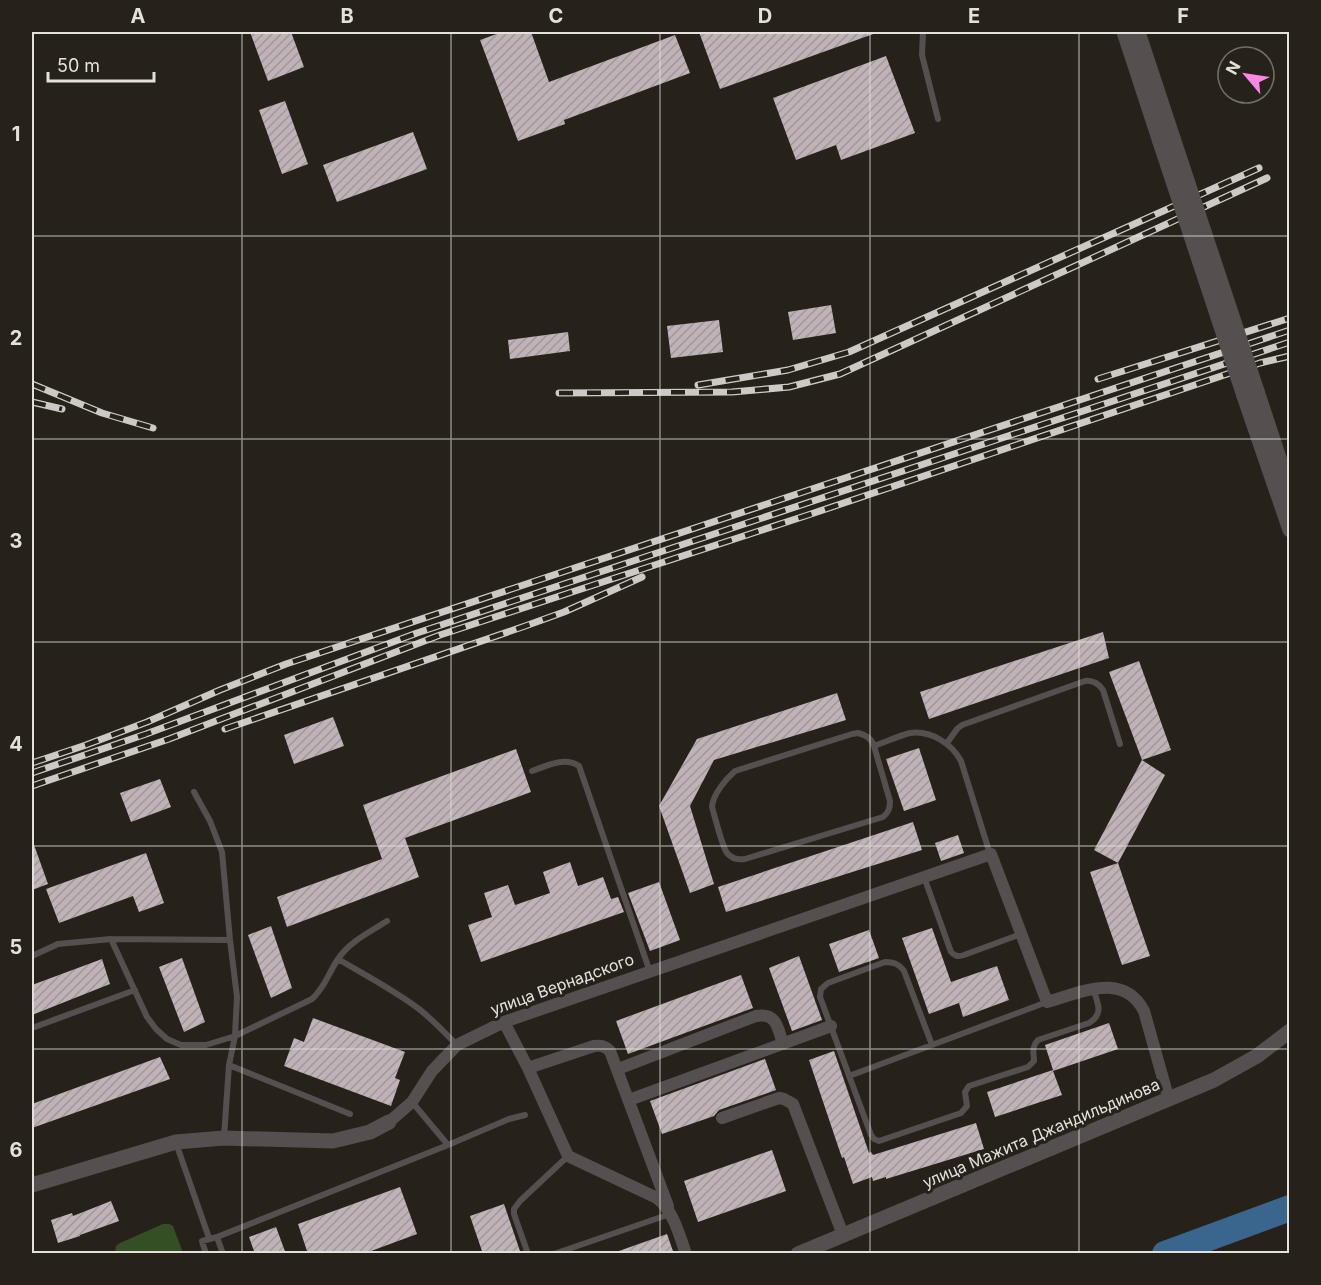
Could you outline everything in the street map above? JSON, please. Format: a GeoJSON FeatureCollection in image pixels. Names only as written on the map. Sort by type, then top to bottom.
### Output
{"type":"FeatureCollection","features":[{"type":"Feature","properties":{"kind":"street"},"geometry":{"type":"LineString","coordinates":[[1124,32],[1167,140]]}},
{"type":"Feature","properties":{"kind":"street"},"geometry":{"type":"LineString","coordinates":[[1138,32],[1167,140],[1251,394],[1290,530]]}},
{"type":"Feature","properties":{"kind":"street"},"geometry":{"type":"LineString","coordinates":[[1251,394],[1290,491]]}},
{"type":"Feature","properties":{"kind":"street"},"geometry":{"type":"LineString","coordinates":[[991,854],[1047,1002],[1093,989],[1110,987],[1128,993],[1144,1011],[1169,1100]]}},
{"type":"Feature","properties":{"kind":"street","name":"улица Вернадского"},"geometry":{"type":"LineString","coordinates":[[32,1185],[176,1142],[224,1138],[333,1141],[370,1132],[389,1122],[412,1102],[432,1071],[457,1045],[504,1022],[991,854]]}},
{"type":"Feature","properties":{"kind":"street"},"geometry":{"type":"LineString","coordinates":[[618,1069],[762,1015],[772,1018],[783,1044]]}},
{"type":"Feature","properties":{"kind":"street"},"geometry":{"type":"LineString","coordinates":[[504,1022],[528,1068],[568,1156],[652,1194],[662,1202],[670,1214]]}},
{"type":"Feature","properties":{"kind":"street"},"geometry":{"type":"LineString","coordinates":[[629,1100],[831,1026]]}},
{"type":"Feature","properties":{"kind":"street","name":"улица Мажита Джандильдинова"},"geometry":{"type":"LineString","coordinates":[[798,1254],[1214,1080],[1257,1056],[1290,1031]]}},
{"type":"Feature","properties":{"kind":"street"},"geometry":{"type":"LineString","coordinates":[[528,1068],[594,1046],[601,1045],[610,1051],[686,1254]]}},
{"type":"Feature","properties":{"kind":"street"},"geometry":{"type":"LineString","coordinates":[[722,1118],[779,1098],[793,1104],[843,1235]]}},
{"type":"Feature","properties":{"kind":"lane"},"geometry":{"type":"LineString","coordinates":[[923,32],[922,55],[938,119]]}},
{"type":"Feature","properties":{"kind":"lane"},"geometry":{"type":"LineString","coordinates":[[946,743],[962,725],[1084,681],[1090,681],[1101,686],[1103,690],[1120,744]]}},
{"type":"Feature","properties":{"kind":"lane"},"geometry":{"type":"LineString","coordinates":[[874,746],[919,733],[946,743],[952,748],[961,761],[991,854]]}},
{"type":"Feature","properties":{"kind":"lane"},"geometry":{"type":"LineString","coordinates":[[852,734],[868,736],[874,746],[890,801],[889,812],[883,817],[745,859],[740,860],[726,852],[712,807],[713,801],[728,777],[735,771],[852,734]]}},
{"type":"Feature","properties":{"kind":"lane"},"geometry":{"type":"LineString","coordinates":[[532,771],[566,760],[579,766],[650,972]]}},
{"type":"Feature","properties":{"kind":"lane"},"geometry":{"type":"LineString","coordinates":[[194,792],[210,821],[222,852],[237,997],[224,1138]]}},
{"type":"Feature","properties":{"kind":"lane"},"geometry":{"type":"LineString","coordinates":[[924,877],[951,952],[957,956],[1021,934]]}},
{"type":"Feature","properties":{"kind":"lane"},"geometry":{"type":"LineString","coordinates":[[111,939],[147,1017],[156,1029],[167,1039],[181,1045],[206,1045],[235,1036],[312,999],[323,987],[346,949],[387,921]]}},
{"type":"Feature","properties":{"kind":"lane"},"geometry":{"type":"LineString","coordinates":[[32,956],[58,944],[111,939],[230,940]]}},
{"type":"Feature","properties":{"kind":"lane"},"geometry":{"type":"LineString","coordinates":[[338,959],[382,984],[419,1009],[457,1045]]}},
{"type":"Feature","properties":{"kind":"lane"},"geometry":{"type":"LineString","coordinates":[[932,1045],[904,971],[893,962],[885,962],[824,985],[821,989],[820,997],[871,1136],[875,1140],[882,1141],[958,1114],[967,1106],[965,1092],[969,1086],[1023,1070],[1034,1058],[1034,1045],[1038,1040],[1094,1020],[1099,1010],[1093,989]]}},
{"type":"Feature","properties":{"kind":"lane"},"geometry":{"type":"LineString","coordinates":[[32,1028],[135,990]]}},
{"type":"Feature","properties":{"kind":"lane"},"geometry":{"type":"LineString","coordinates":[[849,1076],[1047,1002]]}},
{"type":"Feature","properties":{"kind":"lane"},"geometry":{"type":"LineString","coordinates":[[229,1065],[350,1114]]}},
{"type":"Feature","properties":{"kind":"lane"},"geometry":{"type":"LineString","coordinates":[[412,1102],[448,1145]]}},
{"type":"Feature","properties":{"kind":"lane"},"geometry":{"type":"LineString","coordinates":[[206,1254],[202,1241],[217,1237],[509,1119],[525,1115]]}},
{"type":"Feature","properties":{"kind":"lane"},"geometry":{"type":"LineString","coordinates":[[176,1142],[209,1238]]}},
{"type":"Feature","properties":{"kind":"lane"},"geometry":{"type":"LineString","coordinates":[[528,1254],[514,1209],[568,1156]]}},
{"type":"Feature","properties":{"kind":"lane"},"geometry":{"type":"LineString","coordinates":[[554,1254],[670,1214]]}},
{"type":"Feature","properties":{"kind":"lane"},"geometry":{"type":"LineString","coordinates":[[217,1237],[223,1254]]}},
{"type":"Feature","properties":{"kind":"green space"},"geometry":{"type":"Polygon","coordinates":[[[163,1224],[173,1226],[183,1253],[115,1253],[116,1246],[120,1243],[163,1224]]]}},
{"type":"Feature","properties":{"kind":"building"},"geometry":{"type":"Polygon","coordinates":[[[250,32],[291,32],[304,67],[268,81],[250,32]]]}},
{"type":"Feature","properties":{"kind":"building"},"geometry":{"type":"Polygon","coordinates":[[[502,32],[531,32],[549,82],[675,35],[690,73],[564,120],[565,124],[518,141],[480,40],[502,32]]]}},
{"type":"Feature","properties":{"kind":"building"},"geometry":{"type":"Polygon","coordinates":[[[699,32],[876,32],[876,33],[720,89],[699,32]]]}},
{"type":"Feature","properties":{"kind":"building"},"geometry":{"type":"Polygon","coordinates":[[[886,56],[915,133],[841,160],[836,145],[796,160],[773,98],[886,56]]]}},
{"type":"Feature","properties":{"kind":"building"},"geometry":{"type":"Polygon","coordinates":[[[285,101],[308,164],[282,174],[259,110],[285,101]]]}},
{"type":"Feature","properties":{"kind":"building"},"geometry":{"type":"Polygon","coordinates":[[[413,132],[427,169],[337,202],[323,165],[413,132]]]}},
{"type":"Feature","properties":{"kind":"building"},"geometry":{"type":"Polygon","coordinates":[[[831,305],[836,333],[793,340],[788,312],[831,305]]]}},
{"type":"Feature","properties":{"kind":"building"},"geometry":{"type":"Polygon","coordinates":[[[719,320],[723,352],[671,358],[667,326],[719,320]]]}},
{"type":"Feature","properties":{"kind":"building"},"geometry":{"type":"Polygon","coordinates":[[[568,332],[570,351],[510,359],[508,340],[568,332]]]}},
{"type":"Feature","properties":{"kind":"building"},"geometry":{"type":"Polygon","coordinates":[[[1103,632],[1109,658],[929,719],[920,692],[1103,632]]]}},
{"type":"Feature","properties":{"kind":"building"},"geometry":{"type":"Polygon","coordinates":[[[1139,661],[1171,750],[1142,760],[1109,672],[1139,661]]]}},
{"type":"Feature","properties":{"kind":"building"},"geometry":{"type":"Polygon","coordinates":[[[837,693],[846,720],[714,760],[690,806],[714,884],[690,893],[659,806],[697,739],[837,693]]]}},
{"type":"Feature","properties":{"kind":"building"},"geometry":{"type":"Polygon","coordinates":[[[333,717],[344,746],[294,764],[284,735],[333,717]]]}},
{"type":"Feature","properties":{"kind":"building"},"geometry":{"type":"Polygon","coordinates":[[[919,748],[936,800],[904,811],[886,759],[919,748]]]}},
{"type":"Feature","properties":{"kind":"building"},"geometry":{"type":"Polygon","coordinates":[[[516,749],[531,792],[405,838],[419,877],[287,927],[277,897],[382,859],[363,805],[516,749]]]}},
{"type":"Feature","properties":{"kind":"building"},"geometry":{"type":"Polygon","coordinates":[[[1142,760],[1165,775],[1118,863],[1094,850],[1142,760]]]}},
{"type":"Feature","properties":{"kind":"building"},"geometry":{"type":"Polygon","coordinates":[[[160,779],[171,807],[131,822],[120,793],[160,779]]]}},
{"type":"Feature","properties":{"kind":"building"},"geometry":{"type":"Polygon","coordinates":[[[913,822],[922,850],[726,912],[718,887],[913,822]]]}},
{"type":"Feature","properties":{"kind":"building"},"geometry":{"type":"Polygon","coordinates":[[[958,835],[964,853],[941,861],[935,843],[958,835]]]}},
{"type":"Feature","properties":{"kind":"building"},"geometry":{"type":"Polygon","coordinates":[[[32,843],[48,884],[32,890],[32,843]]]}},
{"type":"Feature","properties":{"kind":"building"},"geometry":{"type":"Polygon","coordinates":[[[146,853],[164,903],[139,912],[133,896],[59,923],[46,889],[146,853]]]}},
{"type":"Feature","properties":{"kind":"building"},"geometry":{"type":"Polygon","coordinates":[[[570,862],[578,886],[603,877],[611,899],[618,897],[624,912],[481,962],[468,925],[492,917],[484,893],[508,885],[515,905],[550,893],[543,872],[570,862]]]}},
{"type":"Feature","properties":{"kind":"building"},"geometry":{"type":"Polygon","coordinates":[[[1118,863],[1150,956],[1122,965],[1090,872],[1118,863]]]}},
{"type":"Feature","properties":{"kind":"building"},"geometry":{"type":"Polygon","coordinates":[[[659,882],[680,940],[650,951],[628,893],[659,882]]]}},
{"type":"Feature","properties":{"kind":"building"},"geometry":{"type":"Polygon","coordinates":[[[271,926],[292,988],[271,998],[248,935],[271,926]]]}},
{"type":"Feature","properties":{"kind":"building"},"geometry":{"type":"Polygon","coordinates":[[[932,928],[951,982],[997,966],[1009,1000],[963,1017],[959,1003],[929,1014],[902,938],[932,928]]]}},
{"type":"Feature","properties":{"kind":"building"},"geometry":{"type":"Polygon","coordinates":[[[869,930],[879,958],[839,972],[829,944],[869,930]]]}},
{"type":"Feature","properties":{"kind":"building"},"geometry":{"type":"Polygon","coordinates":[[[799,956],[822,1020],[792,1031],[769,968],[799,956]]]}},
{"type":"Feature","properties":{"kind":"building"},"geometry":{"type":"Polygon","coordinates":[[[182,958],[205,1022],[184,1032],[159,967],[182,958]]]}},
{"type":"Feature","properties":{"kind":"building"},"geometry":{"type":"Polygon","coordinates":[[[102,959],[110,984],[32,1015],[32,985],[102,959]]]}},
{"type":"Feature","properties":{"kind":"building"},"geometry":{"type":"Polygon","coordinates":[[[741,975],[753,1008],[628,1054],[616,1021],[741,975]]]}},
{"type":"Feature","properties":{"kind":"building"},"geometry":{"type":"Polygon","coordinates":[[[313,1018],[405,1052],[395,1078],[400,1080],[391,1106],[284,1066],[294,1038],[304,1042],[313,1018]]]}},
{"type":"Feature","properties":{"kind":"building"},"geometry":{"type":"Polygon","coordinates":[[[1109,1023],[1118,1049],[1053,1071],[1062,1095],[995,1117],[987,1092],[1053,1070],[1045,1045],[1109,1023]]]}},
{"type":"Feature","properties":{"kind":"building"},"geometry":{"type":"Polygon","coordinates":[[[834,1051],[869,1153],[873,1155],[976,1123],[984,1149],[886,1179],[886,1177],[873,1181],[872,1177],[853,1184],[809,1060],[834,1051]]]}},
{"type":"Feature","properties":{"kind":"building"},"geometry":{"type":"Polygon","coordinates":[[[160,1057],[170,1079],[32,1128],[32,1104],[160,1057]]]}},
{"type":"Feature","properties":{"kind":"building"},"geometry":{"type":"Polygon","coordinates":[[[765,1059],[776,1090],[719,1110],[714,1116],[662,1134],[650,1101],[765,1059]]]}},
{"type":"Feature","properties":{"kind":"building"},"geometry":{"type":"Polygon","coordinates":[[[772,1150],[786,1191],[698,1222],[684,1181],[772,1150]]]}},
{"type":"Feature","properties":{"kind":"building"},"geometry":{"type":"Polygon","coordinates":[[[400,1187],[417,1234],[363,1254],[308,1254],[298,1224],[400,1187]]]}},
{"type":"Feature","properties":{"kind":"building"},"geometry":{"type":"Polygon","coordinates":[[[111,1201],[119,1221],[58,1243],[51,1220],[72,1213],[73,1216],[111,1201]]]}},
{"type":"Feature","properties":{"kind":"building"},"geometry":{"type":"Polygon","coordinates":[[[504,1204],[521,1254],[483,1254],[470,1216],[504,1204]]]}},
{"type":"Feature","properties":{"kind":"building"},"geometry":{"type":"Polygon","coordinates":[[[276,1227],[286,1254],[255,1254],[249,1237],[276,1227]]]}},
{"type":"Feature","properties":{"kind":"building"},"geometry":{"type":"Polygon","coordinates":[[[667,1234],[674,1254],[616,1254],[616,1252],[667,1234]]]}},
{"type":"Feature","properties":{"kind":"waterway"},"geometry":{"type":"LineString","coordinates":[[1165,1254],[1290,1208]]}},
{"type":"Feature","properties":{"kind":"railway"},"geometry":{"type":"LineString","coordinates":[[698,385],[788,370],[849,352],[1259,168]]}},
{"type":"Feature","properties":{"kind":"railway"},"geometry":{"type":"LineString","coordinates":[[559,393],[732,392],[789,387],[840,374],[1267,178]]}},
{"type":"Feature","properties":{"kind":"railway"},"geometry":{"type":"LineString","coordinates":[[1098,379],[1290,318]]}},
{"type":"Feature","properties":{"kind":"railway"},"geometry":{"type":"LineString","coordinates":[[32,763],[147,722],[286,664],[1290,330]]}},
{"type":"Feature","properties":{"kind":"railway"},"geometry":{"type":"LineString","coordinates":[[32,773],[146,734],[417,633],[1290,342]]}},
{"type":"Feature","properties":{"kind":"railway"},"geometry":{"type":"LineString","coordinates":[[32,786],[169,739],[440,635],[808,515],[1260,363],[1290,356]]}},
{"type":"Feature","properties":{"kind":"railway"},"geometry":{"type":"LineString","coordinates":[[32,384],[102,413],[153,428]]}},
{"type":"Feature","properties":{"kind":"railway"},"geometry":{"type":"LineString","coordinates":[[32,402],[62,409]]}},
{"type":"Feature","properties":{"kind":"railway"},"geometry":{"type":"LineString","coordinates":[[225,729],[564,612],[642,577]]}}]}
